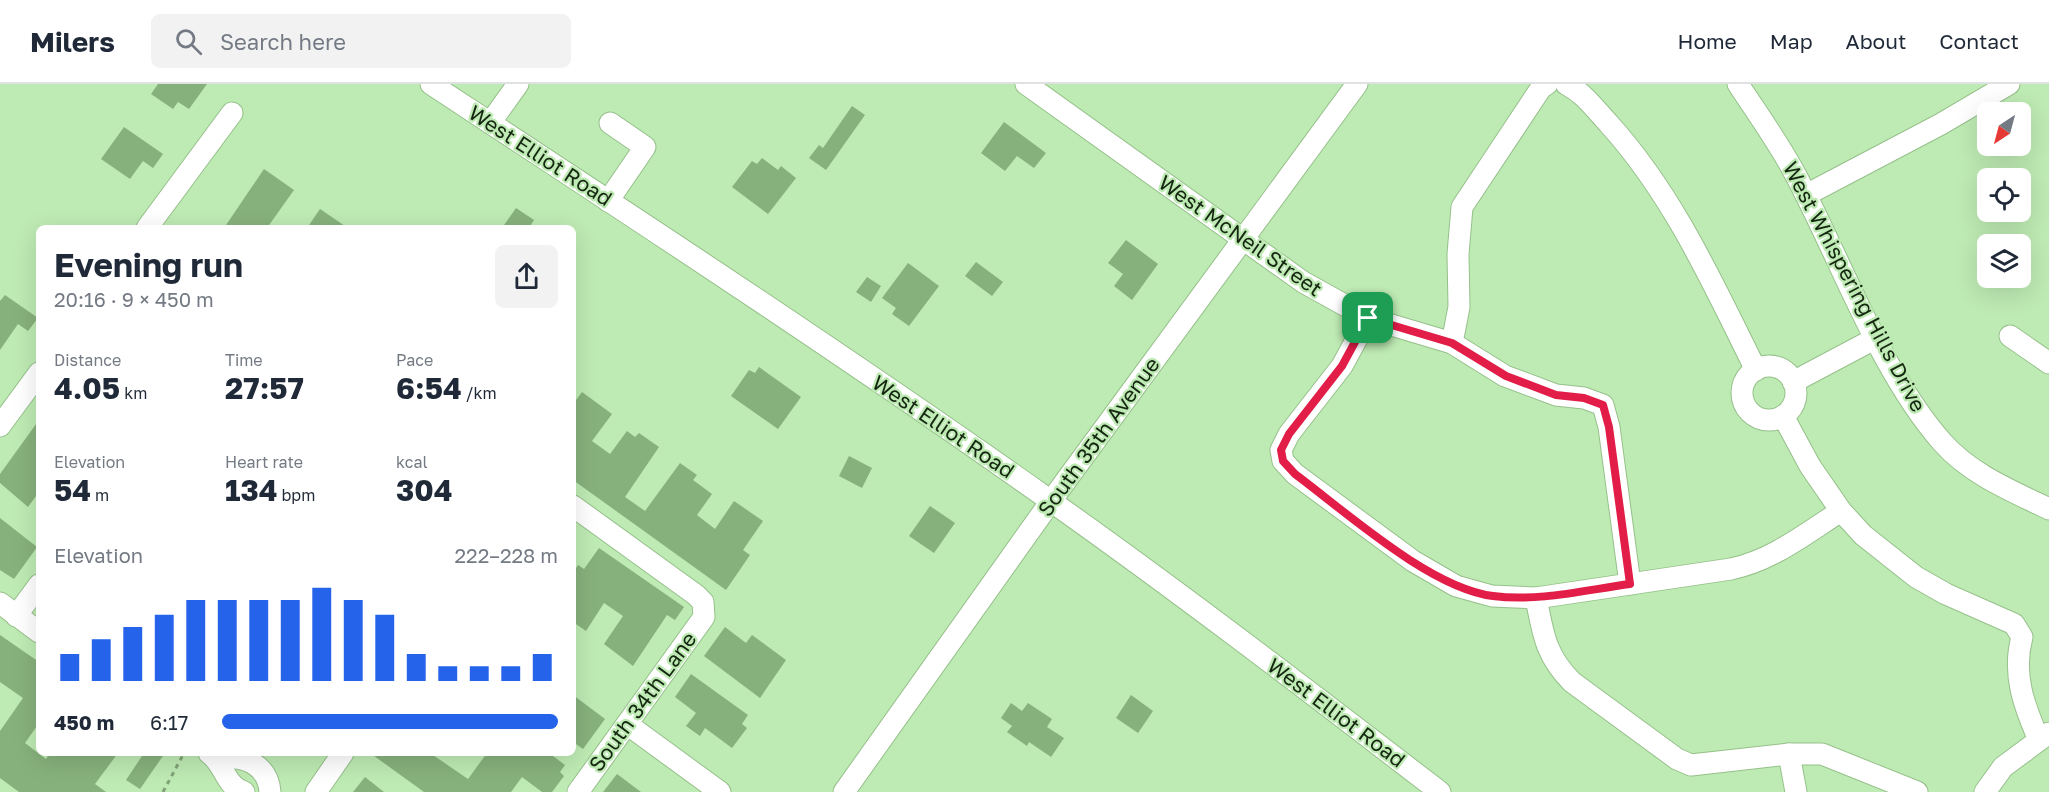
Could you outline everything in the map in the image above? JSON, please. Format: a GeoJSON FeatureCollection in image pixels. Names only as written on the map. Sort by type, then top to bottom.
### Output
{"type":"FeatureCollection","features":[{"type":"Feature","properties":{"kind":"street","name":"West Elliot Road"},"geometry":{"type":"LineString","coordinates":[[431,84],[726,278],[1051,501],[1196,605],[1440,792]]}},
{"type":"Feature","properties":{"kind":"street"},"geometry":{"type":"LineString","coordinates":[[490,123],[518,84]]}},
{"type":"Feature","properties":{"kind":"street","name":"West McNeil Street"},"geometry":{"type":"LineString","coordinates":[[1026,84],[1303,282],[1368,318],[1452,343],[1506,376],[1556,395],[1584,398],[1603,405],[1609,427],[1630,584]]}},
{"type":"Feature","properties":{"kind":"street","name":"South 35th Avenue"},"geometry":{"type":"LineString","coordinates":[[844,792],[1051,501],[1358,84]]}},
{"type":"Feature","properties":{"kind":"street"},"geometry":{"type":"LineString","coordinates":[[1566,84],[1579,91],[1631,148],[1677,215],[1756,370]]}},
{"type":"Feature","properties":{"kind":"street","name":"West Whispering Hills Drive"},"geometry":{"type":"LineString","coordinates":[[1738,84],[1793,171],[1876,338],[1914,405],[1943,444],[1988,480],[2049,509]]}},
{"type":"Feature","properties":{"kind":"street"},"geometry":{"type":"LineString","coordinates":[[1806,195],[1941,124],[2009,84]]}},
{"type":"Feature","properties":{"kind":"street"},"geometry":{"type":"LineString","coordinates":[[1452,343],[1459,307],[1458,242],[1462,207],[1544,86]]}},
{"type":"Feature","properties":{"kind":"street"},"geometry":{"type":"LineString","coordinates":[[149,225],[232,113]]}},
{"type":"Feature","properties":{"kind":"street"},"geometry":{"type":"LineString","coordinates":[[608,201],[645,147],[610,123]]}},
{"type":"Feature","properties":{"kind":"street"},"geometry":{"type":"LineString","coordinates":[[1368,318],[1342,366],[1289,434],[1281,450],[1283,461],[1295,474],[1413,561],[1456,586],[1492,596],[1536,598],[1753,564],[1777,553],[1841,511]]}},
{"type":"Feature","properties":{"kind":"street"},"geometry":{"type":"LineString","coordinates":[[2010,336],[2049,363]]}},
{"type":"Feature","properties":{"kind":"street"},"geometry":{"type":"LineString","coordinates":[[1793,382],[1876,338]]}},
{"type":"Feature","properties":{"kind":"street"},"geometry":{"type":"LineString","coordinates":[[1768,366],[1777,368],[1785,372],[1793,382],[1796,395],[1794,403],[1783,416],[1774,420],[1757,417],[1744,405],[1742,387],[1746,379],[1756,370],[1768,366]]}},
{"type":"Feature","properties":{"kind":"street"},"geometry":{"type":"LineString","coordinates":[[0,426],[36,378]]}},
{"type":"Feature","properties":{"kind":"street"},"geometry":{"type":"LineString","coordinates":[[1783,416],[1810,466],[1841,511],[1887,556],[1916,577],[1946,594],[2014,624],[2022,637],[2017,656],[2018,678],[2026,712],[2044,736],[2003,767],[1985,792]]}},
{"type":"Feature","properties":{"kind":"street","name":"South 34th Lane"},"geometry":{"type":"LineString","coordinates":[[576,508],[696,595],[703,602],[705,610],[698,627],[578,792]]}},
{"type":"Feature","properties":{"kind":"street"},"geometry":{"type":"LineString","coordinates":[[36,587],[8,610],[36,630]]}},
{"type":"Feature","properties":{"kind":"street"},"geometry":{"type":"LineString","coordinates":[[1536,598],[1545,646],[1557,667],[1572,682],[1677,759],[1691,765],[1790,754],[1822,754],[1917,792]]}},
{"type":"Feature","properties":{"kind":"street"},"geometry":{"type":"LineString","coordinates":[[627,724],[720,792]]}},
{"type":"Feature","properties":{"kind":"street"},"geometry":{"type":"LineString","coordinates":[[1790,754],[1796,792]]}},
{"type":"Feature","properties":{"kind":"street"},"geometry":{"type":"LineString","coordinates":[[316,792],[341,756]]}},
{"type":"Feature","properties":{"kind":"street"},"geometry":{"type":"LineString","coordinates":[[244,792],[225,777],[214,757],[236,757],[253,762],[269,782],[270,792]]}},
{"type":"Feature","properties":{"kind":"path"},"geometry":{"type":"LineString","coordinates":[[163,792],[182,756]]}},
{"type":"Feature","properties":{"kind":"building"},"geometry":{"type":"Polygon","coordinates":[[[158,84],[207,84],[189,109],[178,102],[173,109],[151,94],[158,84]]]}},
{"type":"Feature","properties":{"kind":"building"},"geometry":{"type":"Polygon","coordinates":[[[852,106],[865,115],[826,170],[809,158],[819,145],[823,148],[852,106]]]}},
{"type":"Feature","properties":{"kind":"building"},"geometry":{"type":"Polygon","coordinates":[[[1004,122],[1046,153],[1034,168],[1017,156],[1005,171],[981,153],[1004,122]]]}},
{"type":"Feature","properties":{"kind":"building"},"geometry":{"type":"Polygon","coordinates":[[[124,127],[163,154],[153,168],[143,161],[130,179],[101,159],[124,127]]]}},
{"type":"Feature","properties":{"kind":"building"},"geometry":{"type":"Polygon","coordinates":[[[762,158],[778,170],[781,166],[796,178],[768,214],[732,187],[752,161],[757,164],[762,158]]]}},
{"type":"Feature","properties":{"kind":"building"},"geometry":{"type":"Polygon","coordinates":[[[264,169],[294,190],[269,225],[226,225],[264,169]]]}},
{"type":"Feature","properties":{"kind":"building"},"geometry":{"type":"Polygon","coordinates":[[[516,208],[534,220],[531,225],[504,225],[516,208]]]}},
{"type":"Feature","properties":{"kind":"building"},"geometry":{"type":"Polygon","coordinates":[[[320,209],[344,225],[309,225],[320,209]]]}},
{"type":"Feature","properties":{"kind":"building"},"geometry":{"type":"Polygon","coordinates":[[[1126,240],[1158,264],[1132,300],[1114,286],[1123,274],[1108,263],[1126,240]]]}},
{"type":"Feature","properties":{"kind":"building"},"geometry":{"type":"Polygon","coordinates":[[[976,262],[1003,282],[992,296],[965,276],[976,262]]]}},
{"type":"Feature","properties":{"kind":"building"},"geometry":{"type":"Polygon","coordinates":[[[908,263],[939,286],[909,326],[892,314],[896,308],[882,298],[908,263]]]}},
{"type":"Feature","properties":{"kind":"building"},"geometry":{"type":"Polygon","coordinates":[[[867,277],[881,286],[871,302],[856,292],[867,277]]]}},
{"type":"Feature","properties":{"kind":"building"},"geometry":{"type":"Polygon","coordinates":[[[5,295],[36,317],[36,321],[28,331],[18,324],[0,350],[0,301],[5,295]]]}},
{"type":"Feature","properties":{"kind":"building"},"geometry":{"type":"Polygon","coordinates":[[[759,367],[801,397],[778,429],[731,396],[749,370],[755,373],[759,367]]]}},
{"type":"Feature","properties":{"kind":"building"},"geometry":{"type":"Polygon","coordinates":[[[582,392],[612,414],[592,441],[610,454],[627,431],[635,437],[639,433],[659,447],[625,497],[645,511],[680,463],[697,475],[693,480],[712,494],[697,515],[715,529],[734,501],[763,521],[743,550],[750,555],[726,590],[576,482],[576,400],[582,392]]]}},
{"type":"Feature","properties":{"kind":"building"},"geometry":{"type":"Polygon","coordinates":[[[36,424],[36,496],[28,507],[0,483],[0,474],[36,424]]]}},
{"type":"Feature","properties":{"kind":"building"},"geometry":{"type":"Polygon","coordinates":[[[849,456],[872,468],[862,488],[839,476],[849,456]]]}},
{"type":"Feature","properties":{"kind":"building"},"geometry":{"type":"Polygon","coordinates":[[[930,506],[955,523],[934,553],[909,536],[930,506]]]}},
{"type":"Feature","properties":{"kind":"building"},"geometry":{"type":"Polygon","coordinates":[[[0,518],[36,548],[14,579],[0,570],[0,518]]]}},
{"type":"Feature","properties":{"kind":"building"},"geometry":{"type":"Polygon","coordinates":[[[599,548],[684,607],[675,620],[667,615],[633,666],[604,644],[623,616],[604,603],[586,631],[576,624],[576,568],[578,565],[584,569],[599,548]]]}},
{"type":"Feature","properties":{"kind":"building"},"geometry":{"type":"Polygon","coordinates":[[[725,627],[746,643],[752,635],[786,660],[760,698],[704,656],[725,627]]]}},
{"type":"Feature","properties":{"kind":"building"},"geometry":{"type":"Polygon","coordinates":[[[0,635],[36,660],[36,727],[25,743],[36,751],[36,756],[46,759],[48,756],[116,756],[95,784],[106,792],[19,792],[0,778],[0,731],[23,698],[0,682],[0,635]]]}},
{"type":"Feature","properties":{"kind":"building"},"geometry":{"type":"Polygon","coordinates":[[[691,674],[748,715],[742,724],[747,728],[732,748],[705,728],[700,736],[686,726],[696,713],[675,697],[691,674]]]}},
{"type":"Feature","properties":{"kind":"building"},"geometry":{"type":"Polygon","coordinates":[[[1131,695],[1153,711],[1138,733],[1116,718],[1131,695]]]}},
{"type":"Feature","properties":{"kind":"building"},"geometry":{"type":"Polygon","coordinates":[[[576,697],[605,719],[583,749],[576,744],[576,697]]]}},
{"type":"Feature","properties":{"kind":"building"},"geometry":{"type":"Polygon","coordinates":[[[1011,703],[1022,711],[1028,703],[1052,719],[1047,727],[1064,738],[1051,757],[1029,742],[1027,746],[1007,732],[1012,726],[1001,718],[1011,703]]]}},
{"type":"Feature","properties":{"kind":"building"},"geometry":{"type":"Polygon","coordinates":[[[142,756],[163,756],[140,789],[126,780],[142,756]]]}},
{"type":"Feature","properties":{"kind":"building"},"geometry":{"type":"Polygon","coordinates":[[[374,756],[434,756],[468,779],[485,756],[553,756],[565,765],[560,772],[564,776],[552,792],[542,792],[522,777],[511,792],[424,792],[374,756]]]}},
{"type":"Feature","properties":{"kind":"building"},"geometry":{"type":"Polygon","coordinates":[[[617,774],[641,792],[603,792],[617,774]]]}},
{"type":"Feature","properties":{"kind":"building"},"geometry":{"type":"Polygon","coordinates":[[[365,777],[384,792],[353,792],[365,777]]]}},
{"type":"Feature","properties":{"kind":"route"},"geometry":{"type":"LineString","coordinates":[[1368,318],[1452,343],[1506,376],[1556,395],[1584,398],[1603,405],[1609,427],[1630,584],[1536,598],[1492,596],[1456,586],[1413,561],[1295,474],[1283,461],[1281,450],[1289,434],[1342,366],[1368,318]]}}]}
